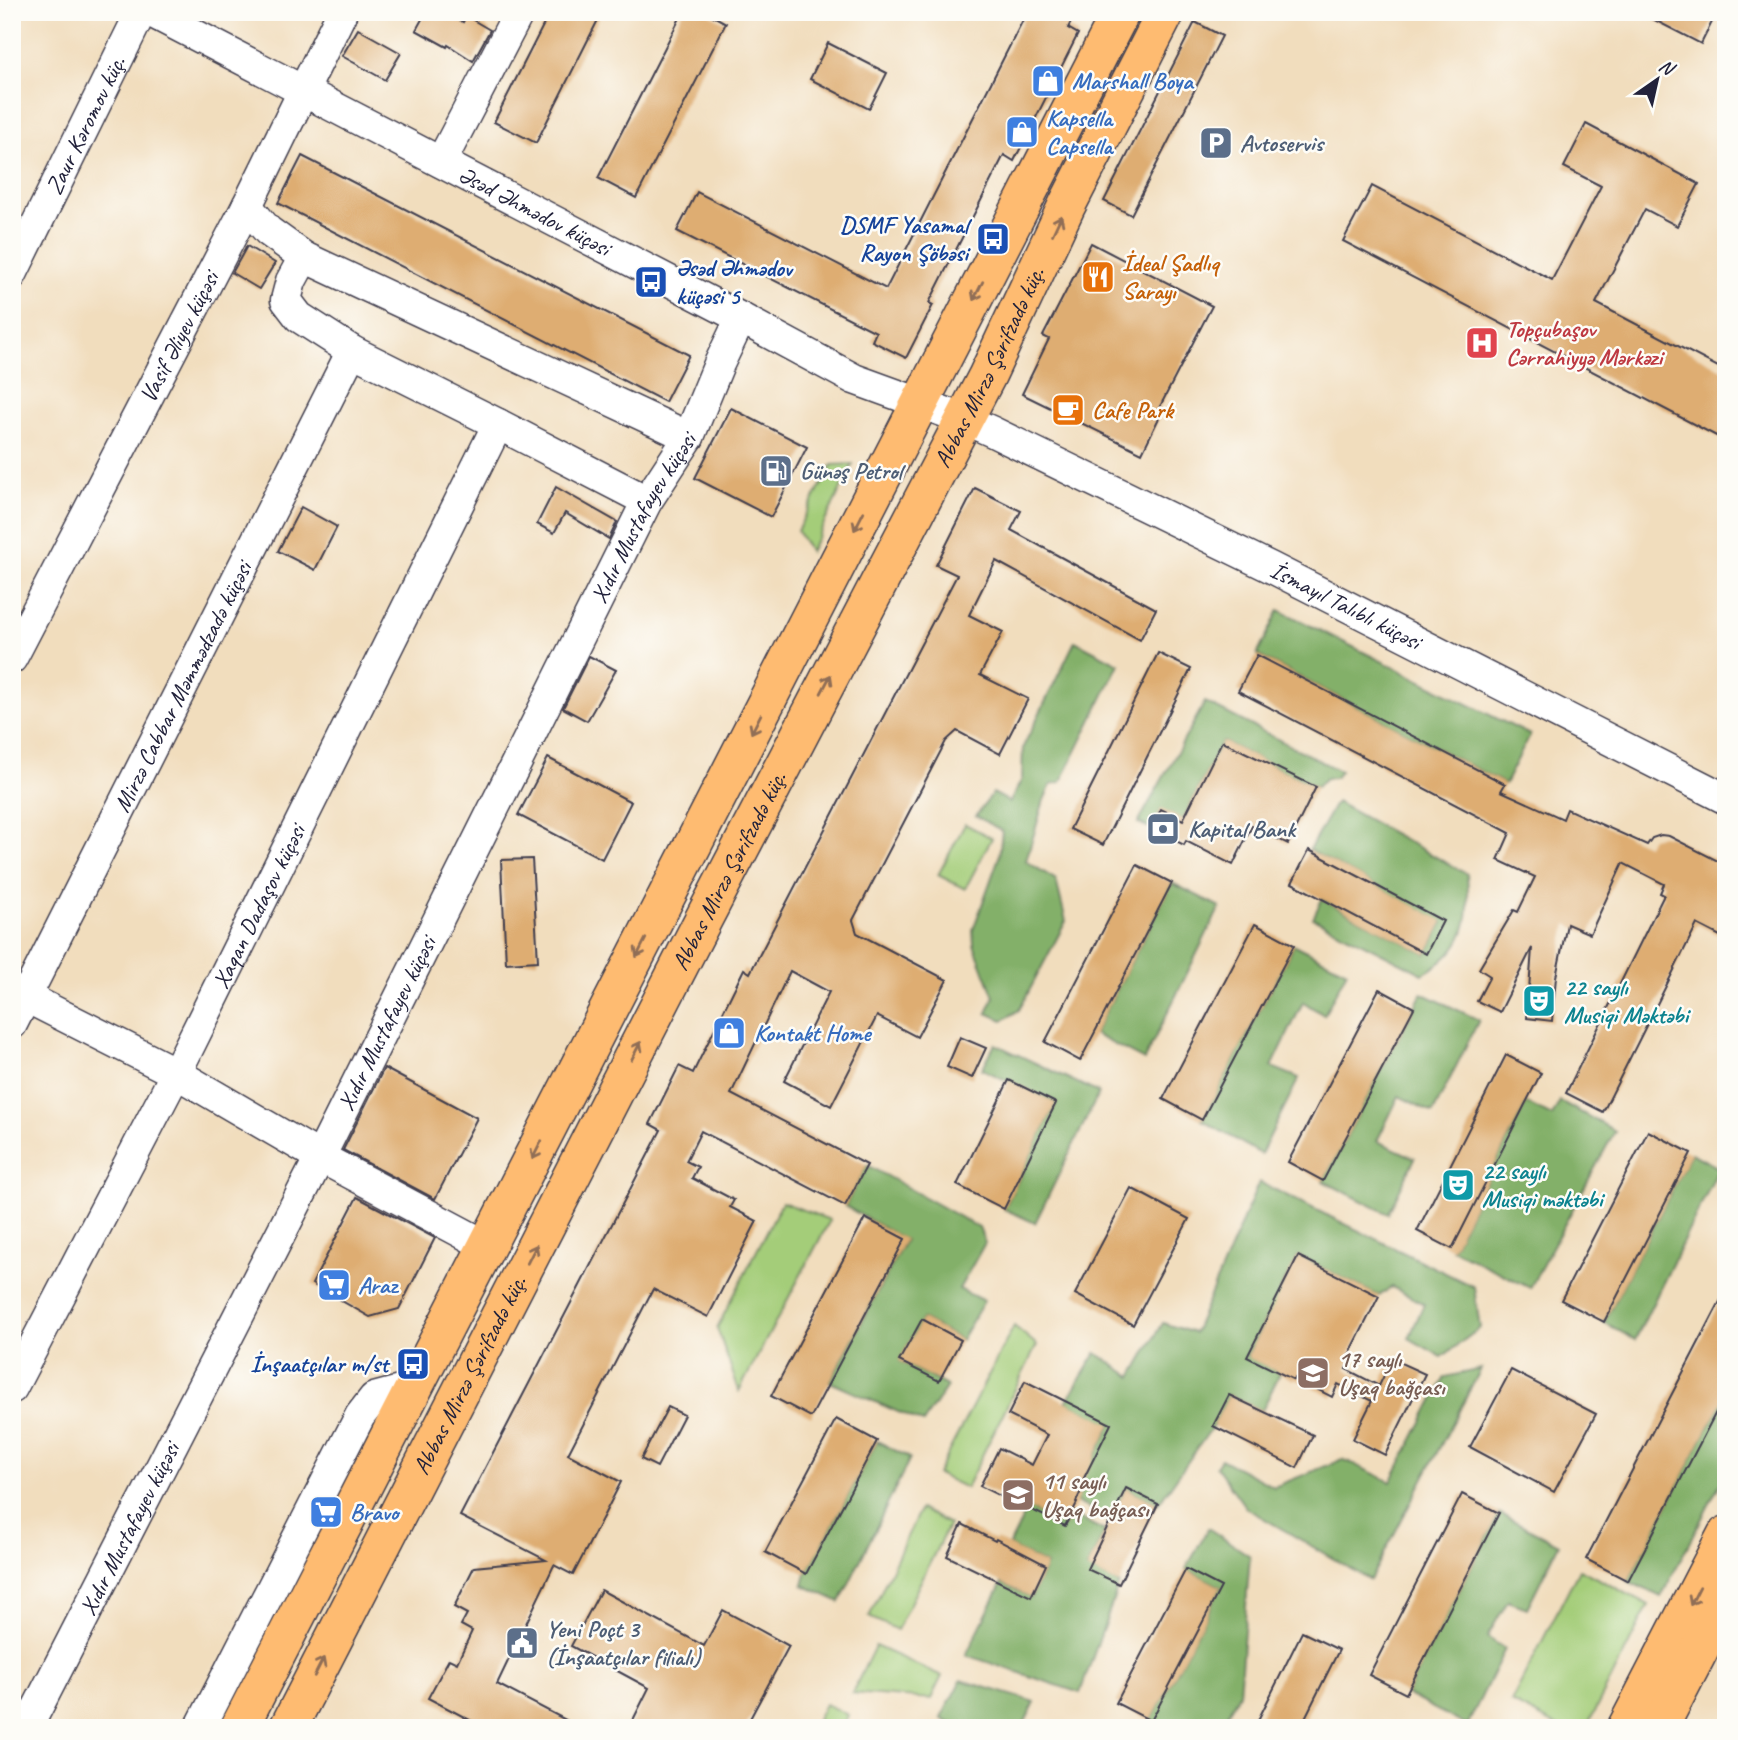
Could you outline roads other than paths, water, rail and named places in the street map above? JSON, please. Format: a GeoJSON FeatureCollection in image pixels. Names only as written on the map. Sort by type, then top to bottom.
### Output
{"type":"FeatureCollection","features":[{"type":"Feature","properties":{"kind":"main road","name":"Abbas Mirzə Şərifzadə küç."},"geometry":{"type":"LineString","coordinates":[[239,1728],[1121,12]]}},
{"type":"Feature","properties":{"kind":"main road","name":"Abbas Mirzə Şərifzadə küç."},"geometry":{"type":"LineString","coordinates":[[288,1728],[704,918],[987,376],[1067,205],[1166,12]]}},
{"type":"Feature","properties":{"kind":"main road"},"geometry":{"type":"LineString","coordinates":[[666,899],[704,918]]}},
{"type":"Feature","properties":{"kind":"main road"},"geometry":{"type":"LineString","coordinates":[[1626,1728],[1726,1535]]}},
{"type":"Feature","properties":{"kind":"main road"},"geometry":{"type":"LineString","coordinates":[[1660,1728],[1726,1599]]}},
{"type":"Feature","properties":{"kind":"street","name":"Zaur Kəromov küç."},"geometry":{"type":"LineString","coordinates":[[12,274],[141,12]]}},
{"type":"Feature","properties":{"kind":"street","name":"Əsəd Əhmədov küçəsi"},"geometry":{"type":"LineString","coordinates":[[151,12],[854,379],[920,403]]}},
{"type":"Feature","properties":{"kind":"street","name":"Vasif Əliyev küçəsi"},"geometry":{"type":"LineString","coordinates":[[12,659],[247,206],[342,12]]}},
{"type":"Feature","properties":{"kind":"street"},"geometry":{"type":"LineString","coordinates":[[441,162],[519,12]]}},
{"type":"Feature","properties":{"kind":"street"},"geometry":{"type":"LineString","coordinates":[[247,206],[268,231],[304,257],[688,437]]}},
{"type":"Feature","properties":{"kind":"street"},"geometry":{"type":"LineString","coordinates":[[304,257],[290,281],[286,300],[299,317],[352,351],[647,501]]}},
{"type":"Feature","properties":{"kind":"street","name":"Xıdır Mustafayev küçəsi"},"geometry":{"type":"LineString","coordinates":[[27,1728],[320,1157],[647,501],[688,437],[741,318]]}},
{"type":"Feature","properties":{"kind":"street","name":"Mirzə Cabbar Məmmədzadə küçəsi"},"geometry":{"type":"LineString","coordinates":[[17,1004],[352,351]]}},
{"type":"Feature","properties":{"kind":"street","name":"İsmayıl Talıblı küçəsi"},"geometry":{"type":"LineString","coordinates":[[920,403],[993,432],[1270,567],[1726,799]]}},
{"type":"Feature","properties":{"kind":"street","name":"Xaqan Dadaşov küçəsi"},"geometry":{"type":"LineString","coordinates":[[12,1388],[176,1073],[498,424]]}},
{"type":"Feature","properties":{"kind":"street"},"geometry":{"type":"LineString","coordinates":[[17,1004],[176,1073],[320,1157],[487,1246]]}},
{"type":"Feature","properties":{"kind":"street"},"geometry":{"type":"LineString","coordinates":[[200,1728],[360,1416],[374,1398],[415,1387]]}},
{"type":"Feature","properties":{"kind":"place","name":"Marshall Boya"},"geometry":{"type":"Point","coordinates":[1048,81]}},
{"type":"Feature","properties":{"kind":"place","name":"Kapsella Capsella"},"geometry":{"type":"Point","coordinates":[1022,132]}},
{"type":"Feature","properties":{"kind":"place","name":"Avtoservis"},"geometry":{"type":"Point","coordinates":[1216,143]}},
{"type":"Feature","properties":{"kind":"place","name":"DSMF Yasamal Rayon Şöbəsi"},"geometry":{"type":"Point","coordinates":[993,239]}},
{"type":"Feature","properties":{"kind":"place","name":"İdeal Şadlıq Sarayı"},"geometry":{"type":"Point","coordinates":[1098,277]}},
{"type":"Feature","properties":{"kind":"place","name":"Əsəd Əhmədov küçəsi 5"},"geometry":{"type":"Point","coordinates":[651,282]}},
{"type":"Feature","properties":{"kind":"place","name":"Topçubaşov Cərrahiyyə Mərkəzi"},"geometry":{"type":"Point","coordinates":[1482,343]}},
{"type":"Feature","properties":{"kind":"place","name":"Cafe Park"},"geometry":{"type":"Point","coordinates":[1068,410]}},
{"type":"Feature","properties":{"kind":"place","name":"Günəş Petrol"},"geometry":{"type":"Point","coordinates":[776,471]}},
{"type":"Feature","properties":{"kind":"place","name":"Kapital Bank"},"geometry":{"type":"Point","coordinates":[1163,829]}},
{"type":"Feature","properties":{"kind":"place","name":"22 saylı Musiqi Məktəbi"},"geometry":{"type":"Point","coordinates":[1539,1001]}},
{"type":"Feature","properties":{"kind":"place","name":"Kontakt Home"},"geometry":{"type":"Point","coordinates":[729,1033]}},
{"type":"Feature","properties":{"kind":"place","name":"22 saylı Musiqi məktəbi"},"geometry":{"type":"Point","coordinates":[1458,1185]}},
{"type":"Feature","properties":{"kind":"place","name":"Araz"},"geometry":{"type":"Point","coordinates":[334,1285]}},
{"type":"Feature","properties":{"kind":"place","name":"İnşaatçılar m/st"},"geometry":{"type":"Point","coordinates":[413,1364]}},
{"type":"Feature","properties":{"kind":"place","name":"17 saylı Uşaq bağçası"},"geometry":{"type":"Point","coordinates":[1313,1373]}},
{"type":"Feature","properties":{"kind":"place","name":"11 saylı Uşaq bağçası"},"geometry":{"type":"Point","coordinates":[1018,1495]}},
{"type":"Feature","properties":{"kind":"place","name":"Bravo"},"geometry":{"type":"Point","coordinates":[326,1512]}},
{"type":"Feature","properties":{"kind":"place","name":"Yeni Poçt 3 (İnşaatçılar filialı)"},"geometry":{"type":"Point","coordinates":[522,1643]}}]}
